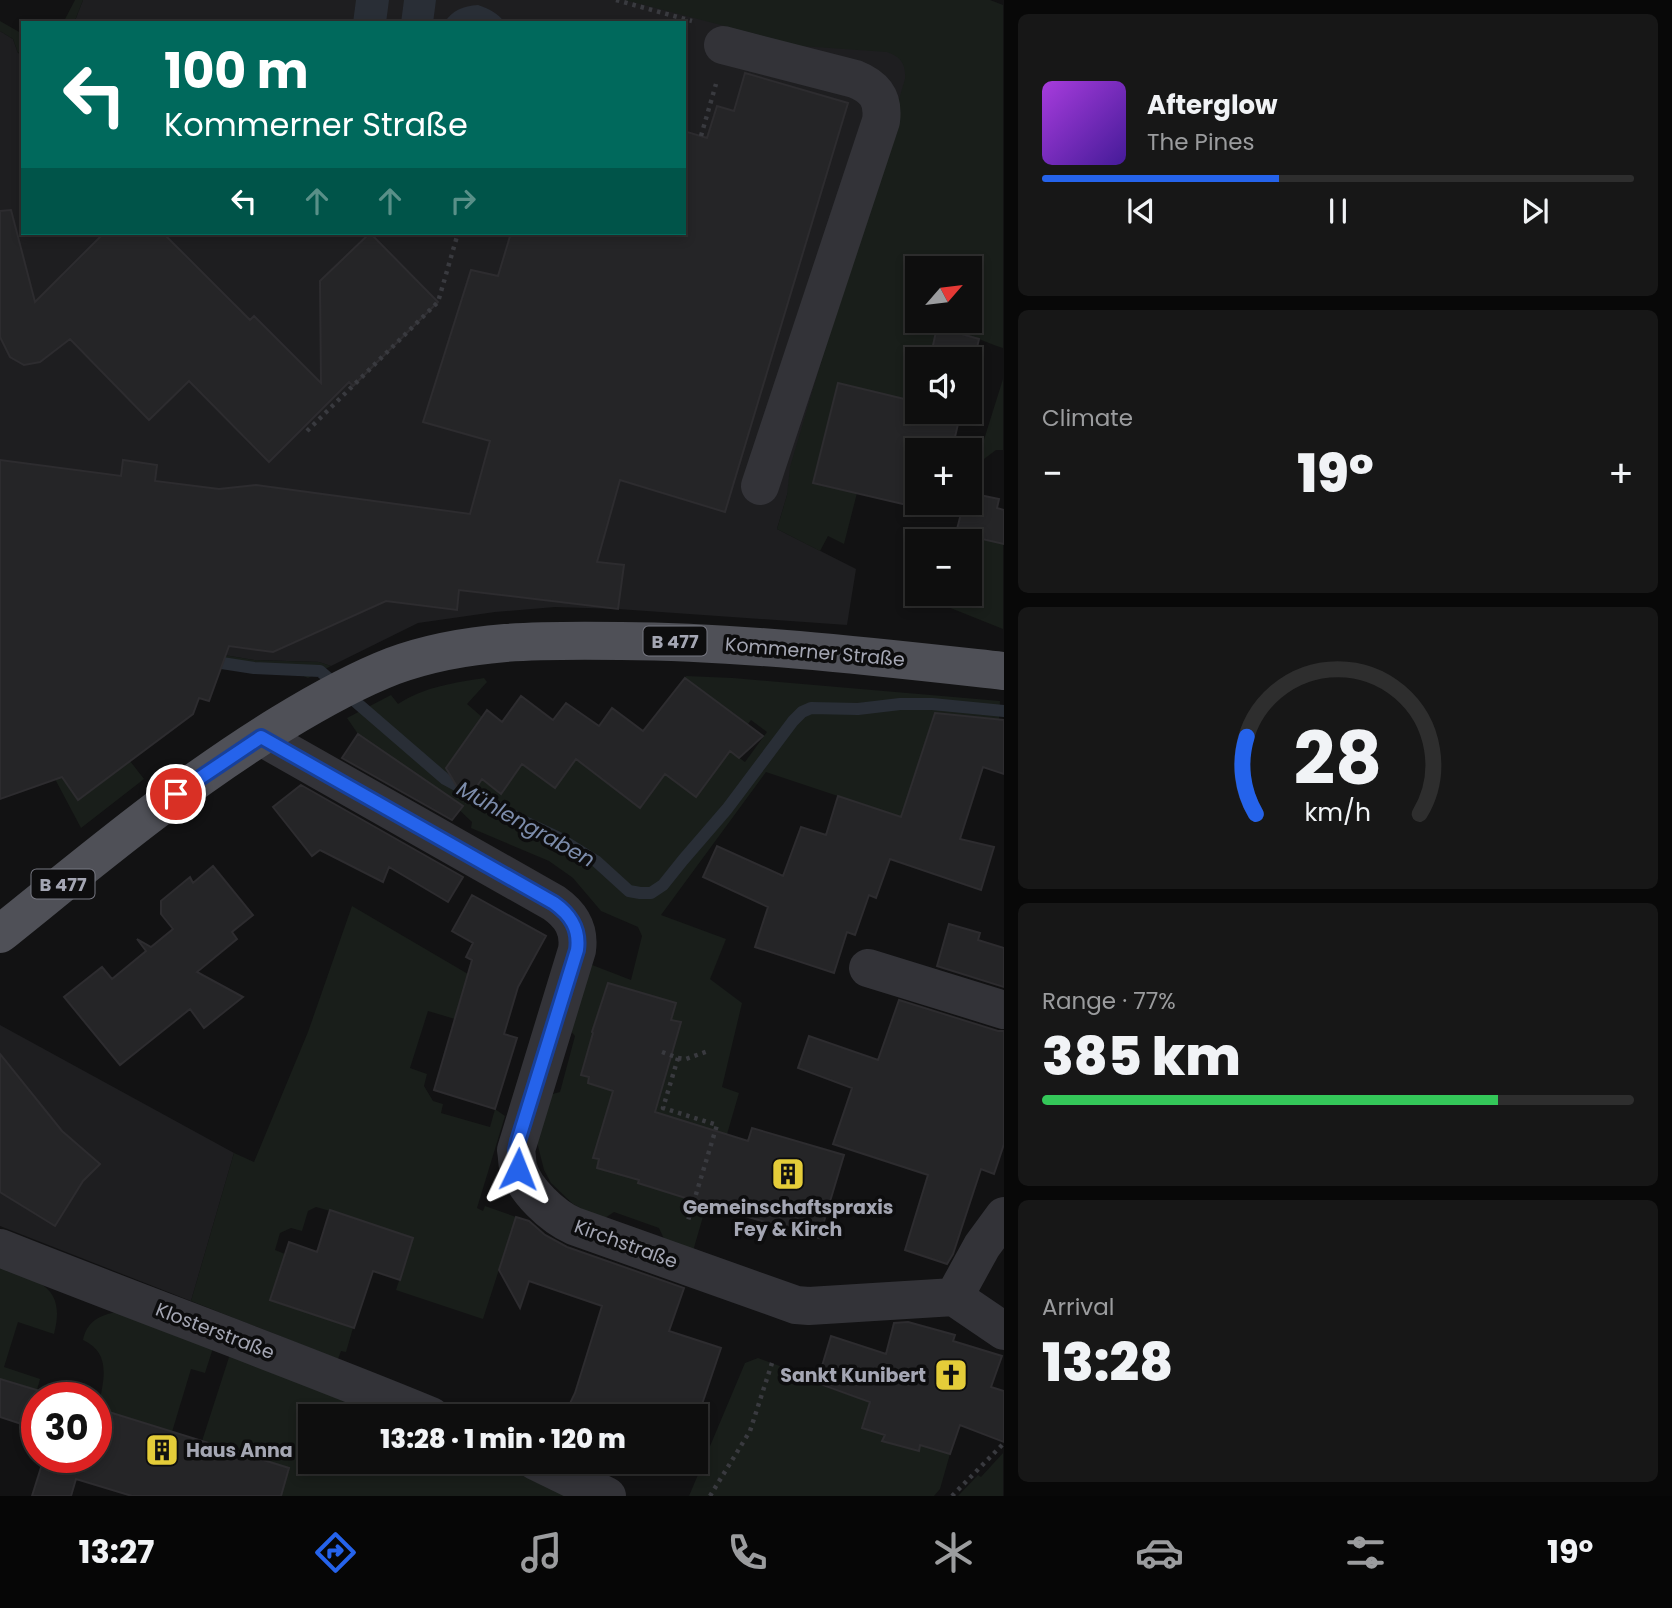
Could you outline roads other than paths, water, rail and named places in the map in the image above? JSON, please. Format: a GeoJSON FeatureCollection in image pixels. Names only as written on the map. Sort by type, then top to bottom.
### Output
{"type":"FeatureCollection","features":[{"type":"Feature","properties":{"kind":"main road","name":"Kommerner Straße"},"geometry":{"type":"LineString","coordinates":[[0,934],[176,794],[261,737],[340,690],[397,664],[449,650],[524,640],[738,644],[1003,671]]}},
{"type":"Feature","properties":{"kind":"street"},"geometry":{"type":"LineString","coordinates":[[723,45],[855,79],[871,88],[882,107],[881,121],[760,486]]}},
{"type":"Feature","properties":{"kind":"street","name":"Kirchstraße"},"geometry":{"type":"LineString","coordinates":[[261,737],[554,903],[569,915],[576,929],[577,950],[516,1150],[518,1169],[534,1195],[567,1223],[802,1306],[954,1297]]}},
{"type":"Feature","properties":{"kind":"street"},"geometry":{"type":"LineString","coordinates":[[868,968],[1003,1010]]}},
{"type":"Feature","properties":{"kind":"street"},"geometry":{"type":"LineString","coordinates":[[1003,1216],[982,1246],[954,1297],[1003,1331]]}},
{"type":"Feature","properties":{"kind":"street","name":"Klosterstraße"},"geometry":{"type":"LineString","coordinates":[[0,1248],[402,1404]]}},
{"type":"Feature","properties":{"kind":"street"},"geometry":{"type":"LineString","coordinates":[[562,1474],[607,1496]]}},
{"type":"Feature","properties":{"kind":"waterway","name":"Mühlengraben"},"geometry":{"type":"LineString","coordinates":[[209,661],[254,668],[320,671],[445,779],[559,838],[596,861],[629,891],[640,893],[651,893],[663,885],[727,809],[802,712],[811,708],[858,709],[900,704],[932,704],[1004,711]]}},
{"type":"Feature","properties":{"kind":"place","name":"Gemeinschaftspraxis Fey & Kirch"},"geometry":{"type":"Point","coordinates":[788,1174]}},
{"type":"Feature","properties":{"kind":"place","name":"Sankt Kunibert"},"geometry":{"type":"Point","coordinates":[951,1375]}},
{"type":"Feature","properties":{"kind":"place","name":"Haus Anna"},"geometry":{"type":"Point","coordinates":[162,1450]}}]}
